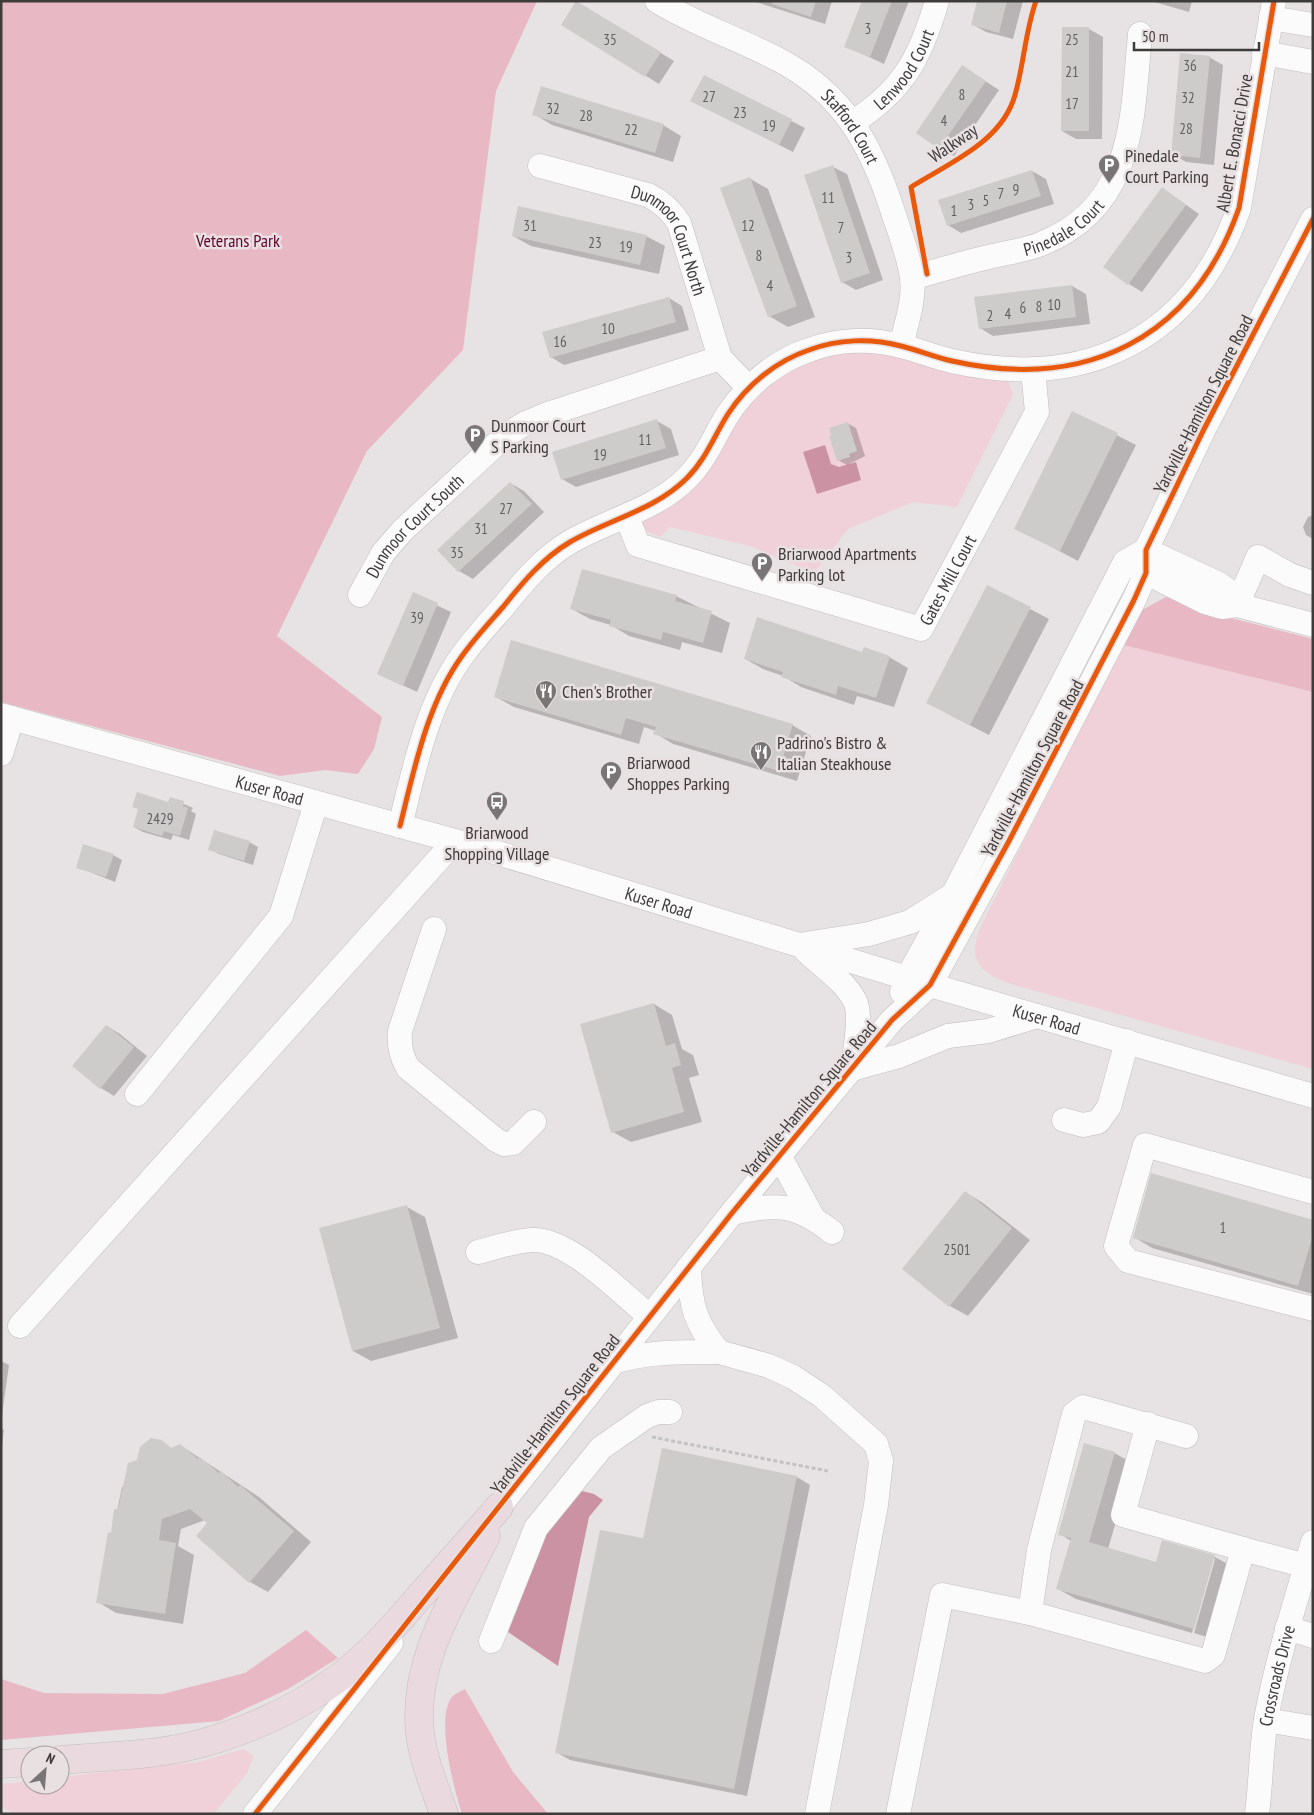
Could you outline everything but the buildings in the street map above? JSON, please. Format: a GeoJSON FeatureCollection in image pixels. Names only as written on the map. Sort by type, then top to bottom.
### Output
{"type":"FeatureCollection","features":[{"type":"Feature","properties":{"kind":"highway"},"geometry":{"type":"LineString","coordinates":[[70,1759],[158,1752],[198,1744],[236,1733],[266,1721],[308,1698],[341,1676],[381,1640],[502,1503]]}},
{"type":"Feature","properties":{"kind":"highway"},"geometry":{"type":"LineString","coordinates":[[444,1814],[424,1754],[420,1734],[418,1707],[422,1678],[429,1652],[440,1627],[502,1503]]}},
{"type":"Feature","properties":{"kind":"highway"},"geometry":{"type":"LineString","coordinates":[[1,1764],[20,1763]]}},
{"type":"Feature","properties":{"kind":"street","name":"Stafford Court"},"geometry":{"type":"LineString","coordinates":[[658,1],[710,30],[781,61],[811,80],[832,99],[852,123],[879,170],[912,278],[912,300],[901,346]]}},
{"type":"Feature","properties":{"kind":"street","name":"Lenwood Court"},"geometry":{"type":"LineString","coordinates":[[852,123],[888,98],[902,81],[926,35],[937,1]]}},
{"type":"Feature","properties":{"kind":"street"},"geometry":{"type":"LineString","coordinates":[[1273,9],[1313,25]]}},
{"type":"Feature","properties":{"kind":"street","name":"Albert E. Bonacci Drive"},"geometry":{"type":"LineString","coordinates":[[400,826],[435,709],[461,658],[526,578],[548,557],[570,542],[652,505],[689,477],[704,458],[728,414],[749,388],[765,373],[786,360],[809,350],[833,343],[858,340],[901,346],[949,361],[990,369],[1033,370],[1072,365],[1097,359],[1125,347],[1176,312],[1197,289],[1222,250],[1239,208],[1273,9]]}},
{"type":"Feature","properties":{"kind":"street","name":"Pinedale Court"},"geometry":{"type":"LineString","coordinates":[[912,278],[949,266],[1040,245],[1063,233],[1082,219],[1098,203],[1113,182],[1124,159],[1130,134],[1140,34]]}},
{"type":"Feature","properties":{"kind":"street"},"geometry":{"type":"LineString","coordinates":[[1264,53],[1313,62]]}},
{"type":"Feature","properties":{"kind":"street","name":"Dunmoor Court North"},"geometry":{"type":"LineString","coordinates":[[540,166],[648,195],[661,202],[672,213],[679,223],[720,358]]}},
{"type":"Feature","properties":{"kind":"street","name":"Yardville-Hamilton Square Road"},"geometry":{"type":"LineString","coordinates":[[255,1814],[732,1213],[892,1020],[930,985],[1084,698],[1146,573],[1146,550],[1202,431],[1313,220]]}},
{"type":"Feature","properties":{"kind":"street"},"geometry":{"type":"LineString","coordinates":[[720,358],[749,388]]}},
{"type":"Feature","properties":{"kind":"street","name":"Dunmoor Court South"},"geometry":{"type":"LineString","coordinates":[[360,595],[383,553],[402,531],[506,435],[545,414],[720,358]]}},
{"type":"Feature","properties":{"kind":"street","name":"Gates Mill Court"},"geometry":{"type":"LineString","coordinates":[[627,517],[638,545],[921,629],[1037,412],[1033,370]]}},
{"type":"Feature","properties":{"kind":"street"},"geometry":{"type":"LineString","coordinates":[[1125,562],[1146,550],[1219,584],[1230,592],[1237,605]]}},
{"type":"Feature","properties":{"kind":"street"},"geometry":{"type":"LineString","coordinates":[[1237,605],[1258,557],[1290,575],[1313,583]]}},
{"type":"Feature","properties":{"kind":"street"},"geometry":{"type":"LineString","coordinates":[[1125,562],[1204,602],[1222,607],[1237,605],[1313,625]]}},
{"type":"Feature","properties":{"kind":"street","name":"Yardville-Hamilton Square Road"},"geometry":{"type":"LineString","coordinates":[[892,1020],[907,978],[953,895],[1125,562]]}},
{"type":"Feature","properties":{"kind":"street"},"geometry":{"type":"LineString","coordinates":[[1,754],[6,716]]}},
{"type":"Feature","properties":{"kind":"street","name":"Kuser Road"},"geometry":{"type":"LineString","coordinates":[[6,716],[455,841],[930,985],[1313,1096]]}},
{"type":"Feature","properties":{"kind":"street"},"geometry":{"type":"LineString","coordinates":[[137,1094],[281,916],[316,803]]}},
{"type":"Feature","properties":{"kind":"street"},"geometry":{"type":"LineString","coordinates":[[20,1326],[455,841]]}},
{"type":"Feature","properties":{"kind":"street"},"geometry":{"type":"LineString","coordinates":[[799,945],[869,934],[910,922],[953,895]]}},
{"type":"Feature","properties":{"kind":"street"},"geometry":{"type":"LineString","coordinates":[[434,929],[400,1031],[399,1045],[402,1058],[408,1068],[496,1140],[504,1144],[513,1143],[534,1122]]}},
{"type":"Feature","properties":{"kind":"street"},"geometry":{"type":"LineString","coordinates":[[799,945],[837,978],[855,1002],[858,1037],[852,1068],[899,1056],[948,1036],[988,1031],[1037,1016]]}},
{"type":"Feature","properties":{"kind":"street"},"geometry":{"type":"LineString","coordinates":[[1064,1120],[1083,1124],[1098,1122],[1109,1107],[1126,1041]]}},
{"type":"Feature","properties":{"kind":"street"},"geometry":{"type":"LineString","coordinates":[[1313,1192],[1144,1145],[1116,1246],[1128,1261],[1313,1308]]}},
{"type":"Feature","properties":{"kind":"street"},"geometry":{"type":"LineString","coordinates":[[780,1157],[812,1216]]}},
{"type":"Feature","properties":{"kind":"street"},"geometry":{"type":"LineString","coordinates":[[732,1213],[766,1206],[786,1207],[812,1216],[832,1232]]}},
{"type":"Feature","properties":{"kind":"street"},"geometry":{"type":"LineString","coordinates":[[478,1252],[531,1240],[552,1244],[582,1261],[649,1316]]}},
{"type":"Feature","properties":{"kind":"street"},"geometry":{"type":"LineString","coordinates":[[689,1267],[689,1297],[697,1320],[706,1336],[719,1352]]}},
{"type":"Feature","properties":{"kind":"street"},"geometry":{"type":"LineString","coordinates":[[613,1362],[640,1354],[719,1352],[769,1366],[822,1396],[876,1444],[881,1461],[876,1505],[817,1814]]}},
{"type":"Feature","properties":{"kind":"street"},"geometry":{"type":"LineString","coordinates":[[1030,1613],[1039,1550],[1074,1414],[1083,1407],[1186,1436]]}},
{"type":"Feature","properties":{"kind":"street"},"geometry":{"type":"LineString","coordinates":[[491,1641],[536,1528],[601,1448],[647,1416],[658,1412],[670,1412]]}},
{"type":"Feature","properties":{"kind":"street"},"geometry":{"type":"LineString","coordinates":[[1148,1424],[1123,1515],[1306,1566]]}},
{"type":"Feature","properties":{"kind":"street","name":"Crossroads Drive"},"geometry":{"type":"LineString","coordinates":[[1257,1814],[1266,1720],[1288,1628],[1313,1542]]}},
{"type":"Feature","properties":{"kind":"street"},"geometry":{"type":"LineString","coordinates":[[898,1814],[942,1595],[1030,1613],[1205,1661],[1213,1655],[1243,1549]]}},
{"type":"Feature","properties":{"kind":"street"},"geometry":{"type":"LineString","coordinates":[[1288,1628],[1313,1636]]}},
{"type":"Feature","properties":{"kind":"street"},"geometry":{"type":"LineString","coordinates":[[1266,1720],[1313,1728]]}},
{"type":"Feature","properties":{"kind":"path"},"geometry":{"type":"LineString","coordinates":[[632,1427],[640,1435],[828,1471]]}},
{"type":"Feature","properties":{"kind":"shaded area"},"geometry":{"type":"Polygon","coordinates":[[[859,345],[1007,377],[1013,395],[957,507],[913,502],[848,529],[814,573],[750,546],[670,527],[660,537],[642,529],[643,516],[734,416],[792,361],[859,345]]]}},
{"type":"Feature","properties":{"kind":"shaded area"},"geometry":{"type":"Polygon","coordinates":[[[825,445],[831,464],[839,467],[856,462],[861,480],[817,494],[803,452],[825,445]]]}},
{"type":"Feature","properties":{"kind":"shaded area"},"geometry":{"type":"Polygon","coordinates":[[[1123,645],[1313,692],[1313,1069],[1011,984],[992,975],[979,964],[975,949],[980,928],[1123,645]]]}},
{"type":"Feature","properties":{"kind":"shaded area"},"geometry":{"type":"Polygon","coordinates":[[[582,1491],[594,1494],[603,1500],[589,1517],[558,1666],[508,1632],[546,1535],[582,1491]]]}},
{"type":"Feature","properties":{"kind":"shaded area"},"geometry":{"type":"Polygon","coordinates":[[[243,1749],[254,1756],[247,1773],[214,1814],[16,1814],[1,1807],[1,1784],[20,1782],[20,1795],[70,1795],[70,1776],[199,1762],[243,1749]]]}},
{"type":"Feature","properties":{"kind":"green space","name":"Veterans Park"},"geometry":{"type":"Polygon","coordinates":[[[1,1],[537,1],[496,91],[463,350],[367,451],[277,636],[382,717],[374,749],[358,774],[325,770],[280,776],[1,702],[1,1]]]}},
{"type":"Feature","properties":{"kind":"green space"},"geometry":{"type":"Polygon","coordinates":[[[1166,597],[1227,617],[1313,639],[1313,692],[1123,645],[1142,610],[1166,597]]]}},
{"type":"Feature","properties":{"kind":"green space"},"geometry":{"type":"Polygon","coordinates":[[[306,1630],[338,1658],[288,1689],[219,1721],[1,1740],[1,1679],[44,1693],[163,1694],[245,1673],[306,1630]]]}},
{"type":"Feature","properties":{"kind":"green space"},"geometry":{"type":"Polygon","coordinates":[[[465,1689],[513,1772],[548,1814],[462,1814],[451,1772],[445,1721],[447,1707],[452,1697],[465,1689]]]}},
{"type":"Feature","properties":{"kind":"cycle path","name":"Walkway"},"geometry":{"type":"LineString","coordinates":[[927,274],[911,187],[972,150],[999,126],[1015,95],[1029,24],[1036,1]]}},
{"type":"Feature","properties":{"kind":"cycle path"},"geometry":{"type":"LineString","coordinates":[[400,826],[423,738],[431,716],[450,675],[472,643],[526,580],[560,548],[585,534],[646,507],[660,499],[687,478],[705,455],[736,403],[753,384],[774,367],[820,346],[866,341],[890,343],[952,361],[1001,368],[1047,368],[1090,360],[1128,345],[1163,322],[1194,291],[1219,253],[1239,208],[1274,1]]}},
{"type":"Feature","properties":{"kind":"cycle path"},"geometry":{"type":"LineString","coordinates":[[255,1814],[732,1213],[892,1020],[930,985],[1009,841],[1134,600],[1146,573],[1146,550],[1203,431],[1313,219]]}},
{"type":"Feature","properties":{"kind":"place","name":"Pinedale Court Parking"},"geometry":{"type":"Point","coordinates":[1109,184]}},
{"type":"Feature","properties":{"kind":"place","name":"Dunmoor Court S Parking"},"geometry":{"type":"Point","coordinates":[475,454]}},
{"type":"Feature","properties":{"kind":"place","name":"Briarwood Apartments Parking lot"},"geometry":{"type":"Point","coordinates":[762,582]}},
{"type":"Feature","properties":{"kind":"place","name":"Chen's Brother"},"geometry":{"type":"Point","coordinates":[546,710]}},
{"type":"Feature","properties":{"kind":"place","name":"Padrino's Bistro & Italian Steakhouse"},"geometry":{"type":"Point","coordinates":[761,771]}},
{"type":"Feature","properties":{"kind":"place","name":"Briarwood Shoppes Parking"},"geometry":{"type":"Point","coordinates":[611,791]}},
{"type":"Feature","properties":{"kind":"place","name":"Briarwood Shopping Village"},"geometry":{"type":"Point","coordinates":[497,821]}}]}
